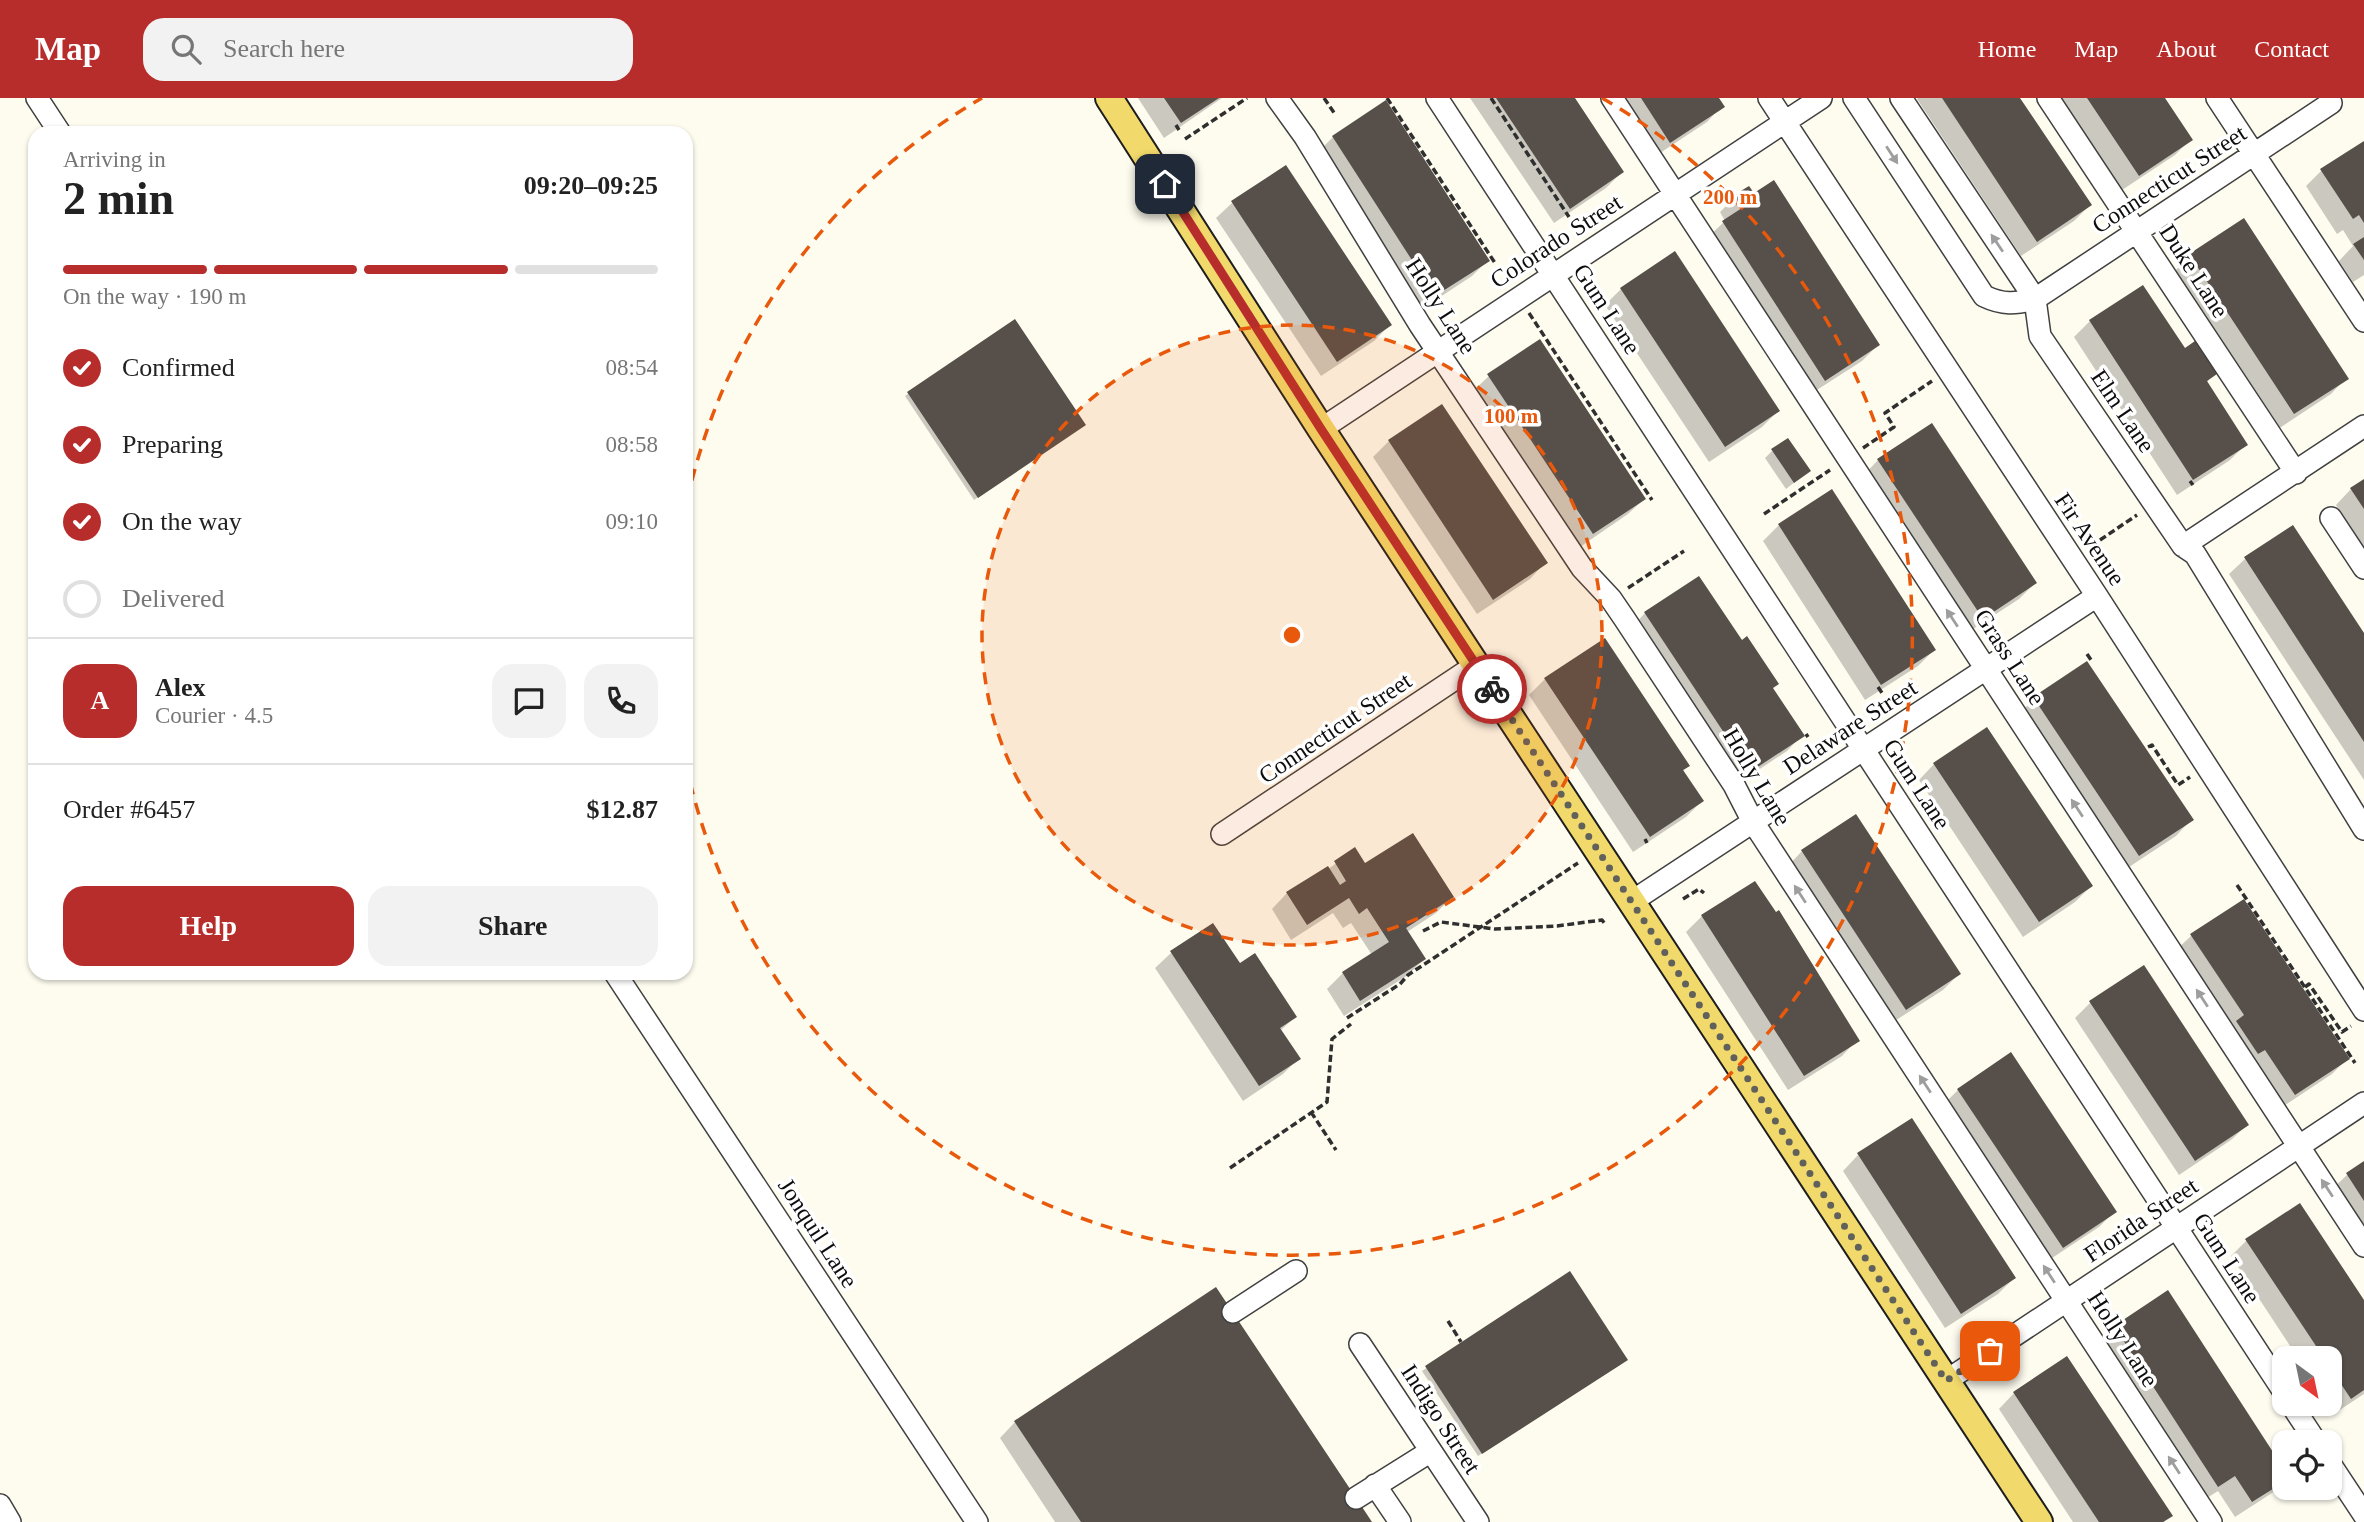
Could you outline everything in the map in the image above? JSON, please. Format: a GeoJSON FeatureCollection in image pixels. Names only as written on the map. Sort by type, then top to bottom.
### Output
{"type":"FeatureCollection","features":[{"type":"Feature","properties":{"kind":"main road"},"geometry":{"type":"LineString","coordinates":[[1109,98],[1321,429],[2039,1522]]}},
{"type":"Feature","properties":{"kind":"street"},"geometry":{"type":"LineString","coordinates":[[37,98],[55,126]]}},
{"type":"Feature","properties":{"kind":"street","name":"Holly Lane"},"geometry":{"type":"LineString","coordinates":[[1277,98],[1305,137],[1438,351],[1582,568],[1611,599],[1734,785],[1753,822],[2211,1522]]}},
{"type":"Feature","properties":{"kind":"street","name":"Gum Lane"},"geometry":{"type":"LineString","coordinates":[[1437,98],[2272,1374]]}},
{"type":"Feature","properties":{"kind":"street","name":"Grass Lane"},"geometry":{"type":"LineString","coordinates":[[1612,98],[2364,1245]]}},
{"type":"Feature","properties":{"kind":"street","name":"Fir Avenue"},"geometry":{"type":"LineString","coordinates":[[1769,98],[2097,596],[2364,1010]]}},
{"type":"Feature","properties":{"kind":"street","name":"Colorado Street"},"geometry":{"type":"LineString","coordinates":[[1321,429],[1821,98]]}},
{"type":"Feature","properties":{"kind":"street"},"geometry":{"type":"LineString","coordinates":[[1854,98],[1984,296],[1998,303],[2013,305],[2035,299]]}},
{"type":"Feature","properties":{"kind":"street","name":"Elm Lane"},"geometry":{"type":"LineString","coordinates":[[1900,98],[2035,299],[2040,336],[2183,546],[2195,554],[2364,829]]}},
{"type":"Feature","properties":{"kind":"street","name":"Duke Lane"},"geometry":{"type":"LineString","coordinates":[[2048,98],[2296,473]]}},
{"type":"Feature","properties":{"kind":"street"},"geometry":{"type":"LineString","coordinates":[[2217,98],[2364,321]]}},
{"type":"Feature","properties":{"kind":"street","name":"Connecticut Street"},"geometry":{"type":"LineString","coordinates":[[2035,299],[2331,103]]}},
{"type":"Feature","properties":{"kind":"street"},"geometry":{"type":"LineString","coordinates":[[2183,546],[2364,426]]}},
{"type":"Feature","properties":{"kind":"street"},"geometry":{"type":"LineString","coordinates":[[2331,518],[2364,568]]}},
{"type":"Feature","properties":{"kind":"street","name":"Delaware Street"},"geometry":{"type":"LineString","coordinates":[[1631,902],[2097,596]]}},
{"type":"Feature","properties":{"kind":"street","name":"Connecticut Street"},"geometry":{"type":"LineString","coordinates":[[1222,834],[1476,665]]}},
{"type":"Feature","properties":{"kind":"street","name":"Jonquil Lane"},"geometry":{"type":"LineString","coordinates":[[620,980],[978,1522]]}},
{"type":"Feature","properties":{"kind":"street","name":"Florida Street"},"geometry":{"type":"LineString","coordinates":[[1946,1381],[2364,1103]]}},
{"type":"Feature","properties":{"kind":"street"},"geometry":{"type":"LineString","coordinates":[[1233,1312],[1296,1271]]}},
{"type":"Feature","properties":{"kind":"street","name":"Indigo Street"},"geometry":{"type":"LineString","coordinates":[[1360,1344],[1478,1522]]}},
{"type":"Feature","properties":{"kind":"street"},"geometry":{"type":"LineString","coordinates":[[1356,1498],[1431,1451]]}},
{"type":"Feature","properties":{"kind":"street"},"geometry":{"type":"LineString","coordinates":[[2342,1482],[2364,1516]]}},
{"type":"Feature","properties":{"kind":"street"},"geometry":{"type":"LineString","coordinates":[[1376,1485],[1400,1522]]}},
{"type":"Feature","properties":{"kind":"street"},"geometry":{"type":"LineString","coordinates":[[0,1505],[10,1522]]}},
{"type":"Feature","properties":{"kind":"path"},"geometry":{"type":"LineString","coordinates":[[1185,139],[1247,98]]}},
{"type":"Feature","properties":{"kind":"path"},"geometry":{"type":"LineString","coordinates":[[1324,98],[1335,114]]}},
{"type":"Feature","properties":{"kind":"path"},"geometry":{"type":"LineString","coordinates":[[1387,98],[1495,263]]}},
{"type":"Feature","properties":{"kind":"path"},"geometry":{"type":"LineString","coordinates":[[1491,98],[1569,217]]}},
{"type":"Feature","properties":{"kind":"path"},"geometry":{"type":"LineString","coordinates":[[1175,125],[1179,130]]}},
{"type":"Feature","properties":{"kind":"path"},"geometry":{"type":"LineString","coordinates":[[1526,309],[1652,500]]}},
{"type":"Feature","properties":{"kind":"path"},"geometry":{"type":"LineString","coordinates":[[1861,449],[1894,427],[1885,413],[1947,371]]}},
{"type":"Feature","properties":{"kind":"path"},"geometry":{"type":"LineString","coordinates":[[1764,514],[1830,470]]}},
{"type":"Feature","properties":{"kind":"path"},"geometry":{"type":"LineString","coordinates":[[2100,540],[2139,514]]}},
{"type":"Feature","properties":{"kind":"path"},"geometry":{"type":"LineString","coordinates":[[1622,592],[1684,551]]}},
{"type":"Feature","properties":{"kind":"path"},"geometry":{"type":"LineString","coordinates":[[2087,654],[2091,660]]}},
{"type":"Feature","properties":{"kind":"path"},"geometry":{"type":"LineString","coordinates":[[1878,687],[1882,693]]}},
{"type":"Feature","properties":{"kind":"path"},"geometry":{"type":"LineString","coordinates":[[2148,747],[2152,744],[2178,785]]}},
{"type":"Feature","properties":{"kind":"path"},"geometry":{"type":"LineString","coordinates":[[1347,1017],[1579,862]]}},
{"type":"Feature","properties":{"kind":"path"},"geometry":{"type":"LineString","coordinates":[[2237,884],[2355,1063]]}},
{"type":"Feature","properties":{"kind":"path"},"geometry":{"type":"LineString","coordinates":[[1683,899],[1699,889],[1704,893]]}},
{"type":"Feature","properties":{"kind":"path"},"geometry":{"type":"LineString","coordinates":[[1423,931],[1441,922],[1495,929],[1557,926],[1602,920],[1605,924]]}},
{"type":"Feature","properties":{"kind":"path"},"geometry":{"type":"LineString","coordinates":[[2305,987],[2309,984],[2342,1032]]}},
{"type":"Feature","properties":{"kind":"path"},"geometry":{"type":"LineString","coordinates":[[1230,1168],[1327,1102],[1332,1039],[1351,1024]]}},
{"type":"Feature","properties":{"kind":"path"},"geometry":{"type":"LineString","coordinates":[[1311,1112],[1336,1150]]}},
{"type":"Feature","properties":{"kind":"path"},"geometry":{"type":"LineString","coordinates":[[1448,1321],[1461,1342]]}},
{"type":"Feature","properties":{"kind":"building"},"geometry":{"type":"Polygon","coordinates":[[[1164,98],[1219,98],[1181,123],[1164,98]]]}},
{"type":"Feature","properties":{"kind":"building"},"geometry":{"type":"Polygon","coordinates":[[[1496,98],[1575,98],[1624,172],[1570,209],[1496,98]]]}},
{"type":"Feature","properties":{"kind":"building"},"geometry":{"type":"Polygon","coordinates":[[[1641,98],[1719,98],[1725,107],[1670,143],[1641,98]]]}},
{"type":"Feature","properties":{"kind":"building"},"geometry":{"type":"Polygon","coordinates":[[[1942,98],[2020,98],[2092,205],[2037,242],[1942,98]]]}},
{"type":"Feature","properties":{"kind":"building"},"geometry":{"type":"Polygon","coordinates":[[[2087,98],[2165,98],[2193,140],[2139,176],[2087,98]]]}},
{"type":"Feature","properties":{"kind":"building"},"geometry":{"type":"Polygon","coordinates":[[[1386,100],[1490,261],[1435,296],[1332,136],[1386,100]]]}},
{"type":"Feature","properties":{"kind":"building"},"geometry":{"type":"Polygon","coordinates":[[[2364,141],[2364,223],[2359,215],[2353,219],[2320,169],[2364,141]]]}},
{"type":"Feature","properties":{"kind":"building"},"geometry":{"type":"Polygon","coordinates":[[[1286,165],[1392,325],[1337,362],[1231,201],[1286,165]]]}},
{"type":"Feature","properties":{"kind":"building"},"geometry":{"type":"Polygon","coordinates":[[[1774,180],[1880,345],[1825,381],[1722,221],[1742,208],[1734,195],[1749,186],[1754,193],[1774,180]]]}},
{"type":"Feature","properties":{"kind":"building"},"geometry":{"type":"Polygon","coordinates":[[[2244,218],[2349,379],[2294,414],[2189,254],[2244,218]]]}},
{"type":"Feature","properties":{"kind":"building"},"geometry":{"type":"Polygon","coordinates":[[[2364,237],[2364,260],[2353,244],[2364,237]]]}},
{"type":"Feature","properties":{"kind":"building"},"geometry":{"type":"Polygon","coordinates":[[[1675,251],[1780,411],[1725,447],[1620,288],[1675,251]]]}},
{"type":"Feature","properties":{"kind":"building"},"geometry":{"type":"Polygon","coordinates":[[[2143,285],[2185,348],[2195,341],[2217,374],[2207,381],[2248,445],[2193,480],[2089,320],[2143,285]]]}},
{"type":"Feature","properties":{"kind":"building"},"geometry":{"type":"Polygon","coordinates":[[[1015,319],[1086,425],[978,498],[907,392],[1015,319]]]}},
{"type":"Feature","properties":{"kind":"building"},"geometry":{"type":"Polygon","coordinates":[[[1540,339],[1646,499],[1593,534],[1487,374],[1540,339]]]}},
{"type":"Feature","properties":{"kind":"building"},"geometry":{"type":"Polygon","coordinates":[[[1442,404],[1548,563],[1493,600],[1388,440],[1442,404]]]}},
{"type":"Feature","properties":{"kind":"building"},"geometry":{"type":"Polygon","coordinates":[[[1932,423],[2037,583],[1983,619],[1877,459],[1932,423]]]}},
{"type":"Feature","properties":{"kind":"building"},"geometry":{"type":"Polygon","coordinates":[[[1788,438],[1811,471],[1794,483],[1771,449],[1788,438]]]}},
{"type":"Feature","properties":{"kind":"building"},"geometry":{"type":"Polygon","coordinates":[[[2364,479],[2364,509],[2350,488],[2364,479]]]}},
{"type":"Feature","properties":{"kind":"building"},"geometry":{"type":"Polygon","coordinates":[[[1832,489],[1936,650],[1881,685],[1778,524],[1832,489]]]}},
{"type":"Feature","properties":{"kind":"building"},"geometry":{"type":"Polygon","coordinates":[[[2293,525],[2364,633],[2364,742],[2244,557],[2293,525]]]}},
{"type":"Feature","properties":{"kind":"building"},"geometry":{"type":"Polygon","coordinates":[[[1699,576],[1742,640],[1747,636],[1779,684],[1773,688],[1805,736],[1750,772],[1644,612],[1699,576]]]}},
{"type":"Feature","properties":{"kind":"building"},"geometry":{"type":"Polygon","coordinates":[[[1605,638],[1690,766],[1683,770],[1704,801],[1650,837],[1544,678],[1605,638]]]}},
{"type":"Feature","properties":{"kind":"building"},"geometry":{"type":"Polygon","coordinates":[[[2087,661],[2194,820],[2139,856],[2033,697],[2087,661]]]}},
{"type":"Feature","properties":{"kind":"building"},"geometry":{"type":"Polygon","coordinates":[[[1987,727],[2093,886],[2039,922],[1933,763],[1987,727]]]}},
{"type":"Feature","properties":{"kind":"building"},"geometry":{"type":"Polygon","coordinates":[[[1856,814],[1961,974],[1906,1010],[1801,850],[1856,814]]]}},
{"type":"Feature","properties":{"kind":"building"},"geometry":{"type":"Polygon","coordinates":[[[1413,833],[1454,897],[1406,928],[1426,959],[1360,1001],[1342,972],[1389,942],[1367,908],[1359,914],[1349,898],[1307,925],[1286,892],[1328,866],[1340,885],[1346,881],[1334,861],[1355,847],[1365,863],[1413,833]]]}},
{"type":"Feature","properties":{"kind":"building"},"geometry":{"type":"Polygon","coordinates":[[[1755,881],[1776,912],[1779,910],[1860,1041],[1804,1076],[1701,915],[1755,881]]]}},
{"type":"Feature","properties":{"kind":"building"},"geometry":{"type":"Polygon","coordinates":[[[2244,899],[2350,1059],[2295,1095],[2265,1050],[2258,1054],[2236,1021],[2244,1015],[2190,934],[2244,899]]]}},
{"type":"Feature","properties":{"kind":"building"},"geometry":{"type":"Polygon","coordinates":[[[1213,923],[1240,963],[1255,953],[1297,1017],[1280,1028],[1301,1059],[1259,1086],[1170,951],[1213,923]]]}},
{"type":"Feature","properties":{"kind":"building"},"geometry":{"type":"Polygon","coordinates":[[[2144,965],[2249,1125],[2195,1161],[2089,1001],[2144,965]]]}},
{"type":"Feature","properties":{"kind":"building"},"geometry":{"type":"Polygon","coordinates":[[[2011,1052],[2117,1212],[2063,1248],[1957,1089],[2011,1052]]]}},
{"type":"Feature","properties":{"kind":"building"},"geometry":{"type":"Polygon","coordinates":[[[1912,1118],[2016,1278],[1961,1314],[1857,1153],[1912,1118]]]}},
{"type":"Feature","properties":{"kind":"building"},"geometry":{"type":"Polygon","coordinates":[[[2364,1161],[2364,1201],[2346,1173],[2364,1161]]]}},
{"type":"Feature","properties":{"kind":"building"},"geometry":{"type":"Polygon","coordinates":[[[2300,1203],[2364,1300],[2364,1390],[2351,1399],[2342,1386],[2342,1346],[2316,1346],[2245,1239],[2300,1203]]]}},
{"type":"Feature","properties":{"kind":"building"},"geometry":{"type":"Polygon","coordinates":[[[1570,1271],[1628,1360],[1482,1454],[1425,1366],[1570,1271]]]}},
{"type":"Feature","properties":{"kind":"building"},"geometry":{"type":"Polygon","coordinates":[[[1216,1287],[1372,1522],[1081,1522],[1014,1421],[1216,1287]]]}},
{"type":"Feature","properties":{"kind":"building"},"geometry":{"type":"Polygon","coordinates":[[[2168,1290],[2272,1450],[2272,1490],[2252,1502],[2235,1476],[2218,1487],[2114,1326],[2168,1290]]]}},
{"type":"Feature","properties":{"kind":"building"},"geometry":{"type":"Polygon","coordinates":[[[2067,1356],[2173,1516],[2163,1522],[2099,1522],[2013,1392],[2067,1356]]]}},
{"type":"Feature","properties":{"kind":"way so far"},"geometry":{"type":"LineString","coordinates":[[1492,689],[1946,1381],[1990,1351]]}},
{"type":"Feature","properties":{"kind":"route"},"geometry":{"type":"LineString","coordinates":[[1165,184],[1321,429],[1492,689]]}}]}
